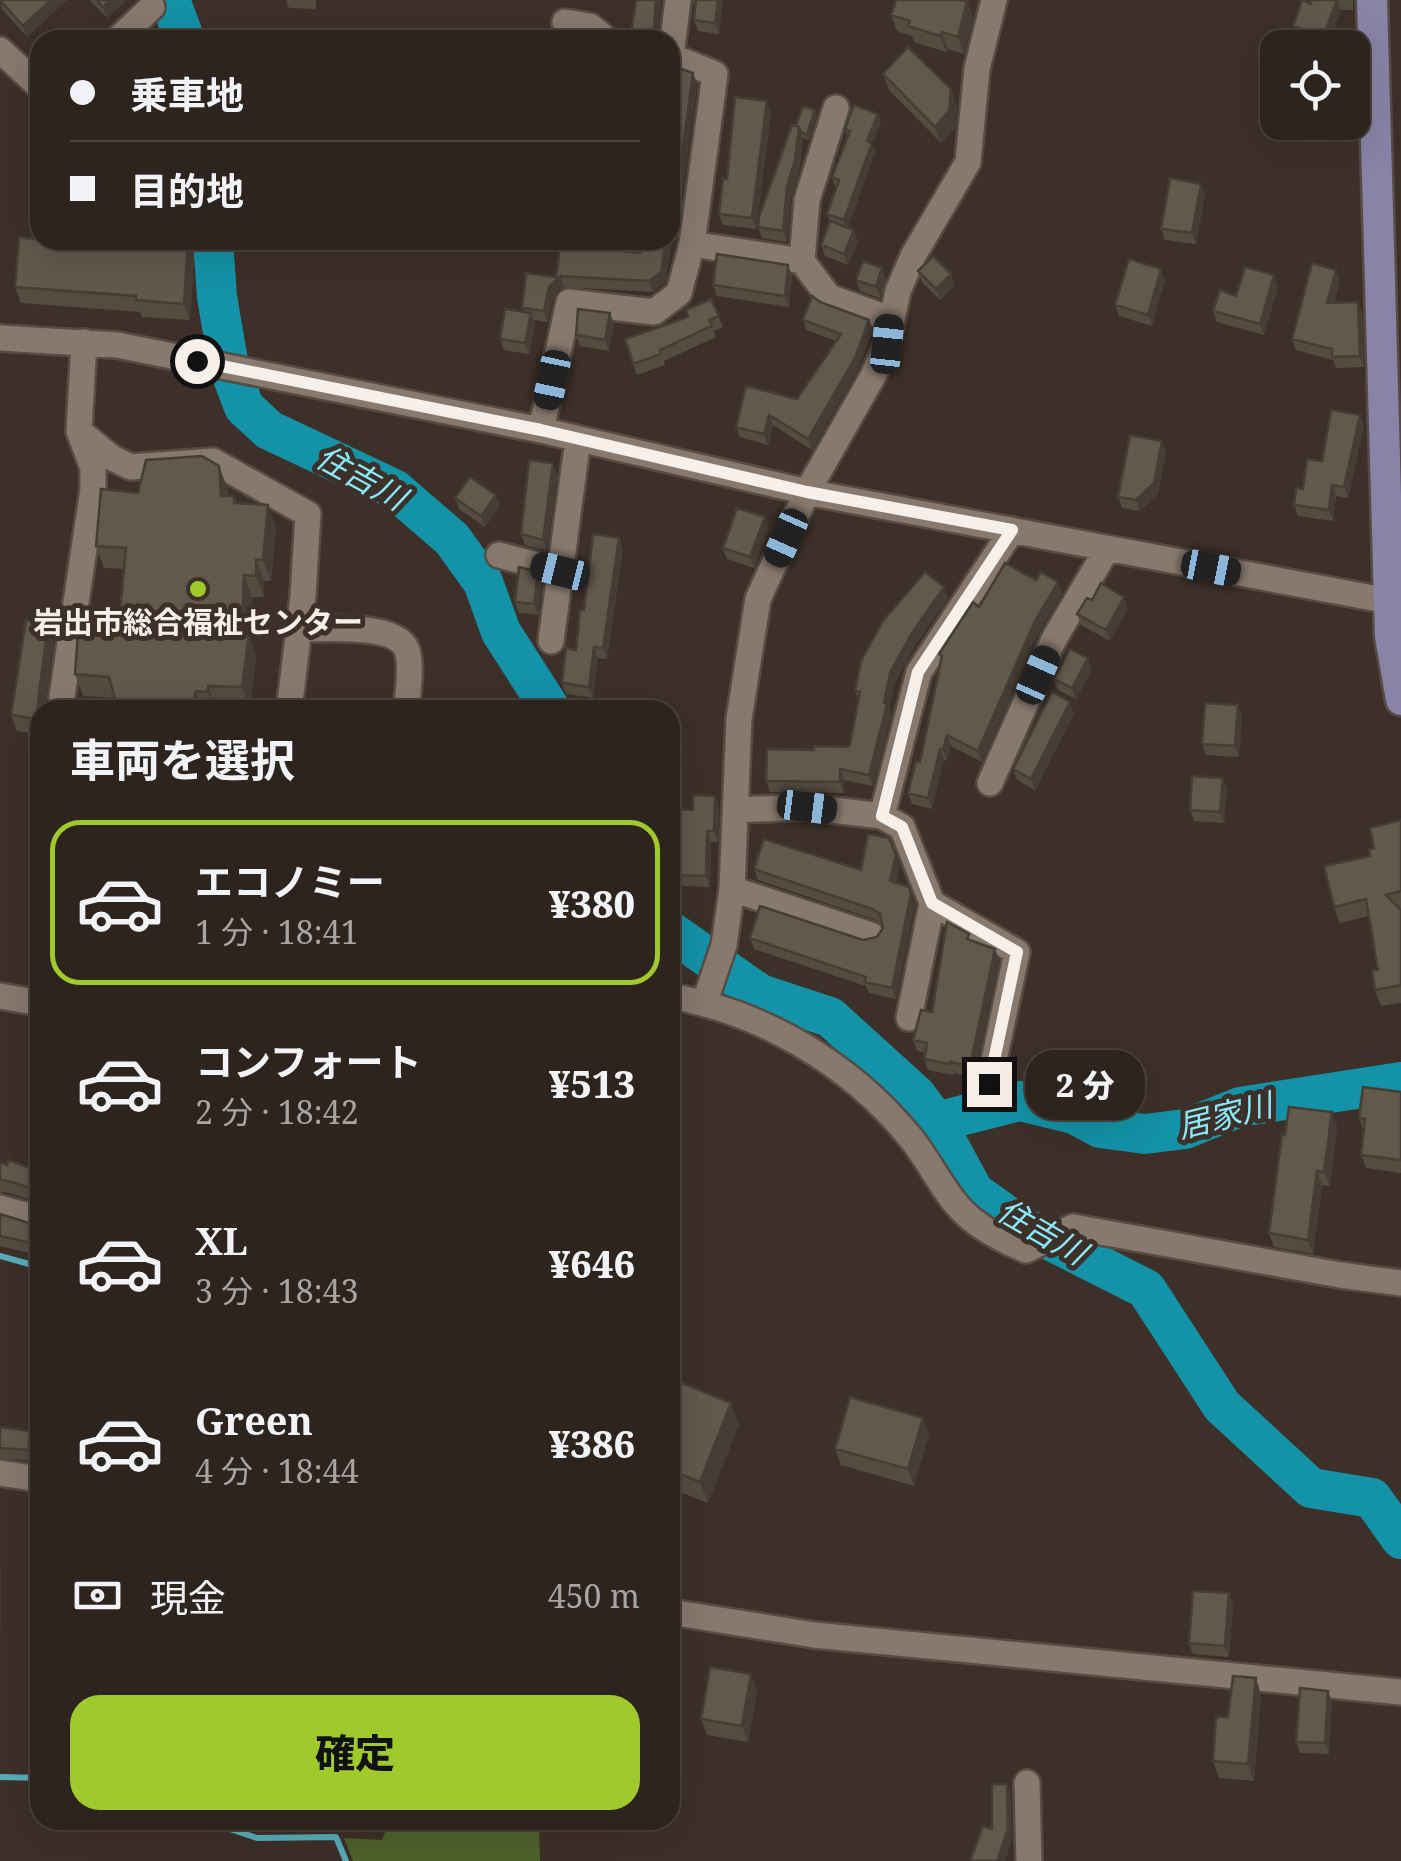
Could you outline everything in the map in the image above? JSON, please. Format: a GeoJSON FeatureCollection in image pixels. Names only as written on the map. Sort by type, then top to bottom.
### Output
{"type":"FeatureCollection","features":[{"type":"Feature","properties":{"kind":"main road"},"geometry":{"type":"LineString","coordinates":[[1372,0],[1389,601],[1399,683]]}},
{"type":"Feature","properties":{"kind":"street"},"geometry":{"type":"LineString","coordinates":[[674,30],[678,0]]}},
{"type":"Feature","properties":{"kind":"street"},"geometry":{"type":"LineString","coordinates":[[708,994],[724,945],[732,889],[739,719],[758,599],[807,492],[873,376],[887,344],[890,318],[913,256],[968,162],[977,69],[994,0]]}},
{"type":"Feature","properties":{"kind":"street"},"geometry":{"type":"LineString","coordinates":[[128,30],[152,7]]}},
{"type":"Feature","properties":{"kind":"street"},"geometry":{"type":"LineString","coordinates":[[566,22],[595,30]]}},
{"type":"Feature","properties":{"kind":"street"},"geometry":{"type":"LineString","coordinates":[[0,50],[30,78]]}},
{"type":"Feature","properties":{"kind":"street"},"geometry":{"type":"LineString","coordinates":[[541,430],[569,302],[654,312],[679,293],[692,244],[715,74],[680,59]]}},
{"type":"Feature","properties":{"kind":"street"},"geometry":{"type":"LineString","coordinates":[[836,108],[807,200],[802,261],[829,297],[890,318]]}},
{"type":"Feature","properties":{"kind":"street"},"geometry":{"type":"LineString","coordinates":[[692,244],[802,261]]}},
{"type":"Feature","properties":{"kind":"street"},"geometry":{"type":"LineString","coordinates":[[0,338],[117,345],[541,430],[807,492],[1389,601]]}},
{"type":"Feature","properties":{"kind":"street"},"geometry":{"type":"LineString","coordinates":[[63,700],[93,490],[94,468],[79,431],[84,342]]}},
{"type":"Feature","properties":{"kind":"street"},"geometry":{"type":"LineString","coordinates":[[79,431],[112,458],[130,467],[213,461],[308,514],[290,700]]}},
{"type":"Feature","properties":{"kind":"street"},"geometry":{"type":"LineString","coordinates":[[550,641],[578,439]]}},
{"type":"Feature","properties":{"kind":"street"},"geometry":{"type":"LineString","coordinates":[[882,816],[918,672],[1012,530]]}},
{"type":"Feature","properties":{"kind":"street"},"geometry":{"type":"LineString","coordinates":[[990,783],[1054,639],[1106,548]]}},
{"type":"Feature","properties":{"kind":"street"},"geometry":{"type":"LineString","coordinates":[[499,556],[560,571]]}},
{"type":"Feature","properties":{"kind":"street"},"geometry":{"type":"LineString","coordinates":[[300,629],[382,632],[404,644],[408,654],[406,700]]}},
{"type":"Feature","properties":{"kind":"street"},"geometry":{"type":"LineString","coordinates":[[736,810],[807,807],[882,816],[902,827],[932,903],[909,1018]]}},
{"type":"Feature","properties":{"kind":"street"},"geometry":{"type":"LineString","coordinates":[[732,889],[871,935]]}},
{"type":"Feature","properties":{"kind":"street"},"geometry":{"type":"LineString","coordinates":[[932,903],[1017,952],[989,1084]]}},
{"type":"Feature","properties":{"kind":"street"},"geometry":{"type":"LineString","coordinates":[[680,995],[708,994],[806,1046],[860,1085],[910,1136],[958,1208],[1000,1240],[1026,1250],[1073,1227],[1401,1283]]}},
{"type":"Feature","properties":{"kind":"street"},"geometry":{"type":"LineString","coordinates":[[0,996],[30,1001]]}},
{"type":"Feature","properties":{"kind":"street"},"geometry":{"type":"LineString","coordinates":[[0,1208],[30,1216]]}},
{"type":"Feature","properties":{"kind":"street"},"geometry":{"type":"LineString","coordinates":[[0,1473],[30,1478]]}},
{"type":"Feature","properties":{"kind":"street"},"geometry":{"type":"LineString","coordinates":[[680,1614],[814,1634],[1401,1692]]}},
{"type":"Feature","properties":{"kind":"street"},"geometry":{"type":"LineString","coordinates":[[1027,1783],[1029,1861]]}},
{"type":"Feature","properties":{"kind":"green space"},"geometry":{"type":"Polygon","coordinates":[[[386,1830],[539,1830],[540,1861],[353,1861],[344,1838],[382,1840],[386,1830]]]}},
{"type":"Feature","properties":{"kind":"building"},"geometry":{"type":"Polygon","coordinates":[[[0,0],[51,0],[23,26],[0,0]]]}},
{"type":"Feature","properties":{"kind":"building"},"geometry":{"type":"Polygon","coordinates":[[[636,0],[656,0],[654,30],[632,30],[636,0]]]}},
{"type":"Feature","properties":{"kind":"building"},"geometry":{"type":"Polygon","coordinates":[[[696,0],[718,0],[715,23],[694,20],[696,0]]]}},
{"type":"Feature","properties":{"kind":"building"},"geometry":{"type":"Polygon","coordinates":[[[896,0],[967,1],[958,37],[908,26],[910,21],[891,15],[896,0]]]}},
{"type":"Feature","properties":{"kind":"building"},"geometry":{"type":"Polygon","coordinates":[[[1302,0],[1311,4],[1311,0],[1337,0],[1326,30],[1293,26],[1302,0]]]}},
{"type":"Feature","properties":{"kind":"building"},"geometry":{"type":"Polygon","coordinates":[[[908,47],[951,89],[949,111],[935,127],[883,74],[908,47]]]}},
{"type":"Feature","properties":{"kind":"building"},"geometry":{"type":"Polygon","coordinates":[[[680,68],[693,73],[680,170],[680,68]]]}},
{"type":"Feature","properties":{"kind":"building"},"geometry":{"type":"Polygon","coordinates":[[[735,97],[767,101],[752,218],[719,214],[723,179],[727,179],[735,97]]]}},
{"type":"Feature","properties":{"kind":"building"},"geometry":{"type":"Polygon","coordinates":[[[854,105],[878,114],[867,141],[872,143],[844,220],[827,214],[839,180],[832,177],[850,131],[845,129],[854,105]]]}},
{"type":"Feature","properties":{"kind":"building"},"geometry":{"type":"Polygon","coordinates":[[[803,106],[815,110],[807,135],[796,126],[803,106]]]}},
{"type":"Feature","properties":{"kind":"building"},"geometry":{"type":"Polygon","coordinates":[[[792,125],[799,127],[783,231],[758,227],[759,217],[792,125]]]}},
{"type":"Feature","properties":{"kind":"building"},"geometry":{"type":"Polygon","coordinates":[[[1170,178],[1201,184],[1192,233],[1161,229],[1170,178]]]}},
{"type":"Feature","properties":{"kind":"building"},"geometry":{"type":"Polygon","coordinates":[[[830,221],[854,230],[844,254],[821,245],[830,221]]]}},
{"type":"Feature","properties":{"kind":"building"},"geometry":{"type":"Polygon","coordinates":[[[19,237],[30,239],[30,250],[187,250],[184,304],[136,300],[136,296],[15,287],[19,237]]]}},
{"type":"Feature","properties":{"kind":"building"},"geometry":{"type":"Polygon","coordinates":[[[560,250],[664,250],[661,272],[649,281],[560,276],[549,287],[544,311],[522,308],[526,273],[556,277],[560,250]]]}},
{"type":"Feature","properties":{"kind":"building"},"geometry":{"type":"Polygon","coordinates":[[[717,254],[788,265],[785,296],[713,285],[717,254]]]}},
{"type":"Feature","properties":{"kind":"building"},"geometry":{"type":"Polygon","coordinates":[[[933,256],[951,274],[936,289],[918,271],[933,256]]]}},
{"type":"Feature","properties":{"kind":"building"},"geometry":{"type":"Polygon","coordinates":[[[1129,259],[1161,269],[1148,315],[1115,305],[1129,259]]]}},
{"type":"Feature","properties":{"kind":"building"},"geometry":{"type":"Polygon","coordinates":[[[863,261],[882,268],[876,287],[856,280],[863,261]]]}},
{"type":"Feature","properties":{"kind":"building"},"geometry":{"type":"Polygon","coordinates":[[[1312,263],[1336,270],[1327,303],[1358,302],[1360,356],[1332,357],[1332,349],[1292,339],[1312,263]]]}},
{"type":"Feature","properties":{"kind":"building"},"geometry":{"type":"Polygon","coordinates":[[[1245,267],[1274,275],[1260,324],[1213,311],[1220,290],[1236,296],[1245,267]]]}},
{"type":"Feature","properties":{"kind":"building"},"geometry":{"type":"Polygon","coordinates":[[[812,296],[869,320],[855,358],[808,439],[769,415],[764,434],[736,427],[746,386],[797,399],[841,334],[803,320],[812,296]]]}},
{"type":"Feature","properties":{"kind":"building"},"geometry":{"type":"Polygon","coordinates":[[[711,299],[719,316],[709,320],[712,326],[660,350],[661,354],[633,364],[625,339],[688,317],[686,310],[711,299]]]}},
{"type":"Feature","properties":{"kind":"building"},"geometry":{"type":"Polygon","coordinates":[[[505,309],[531,313],[525,343],[500,339],[505,309]]]}},
{"type":"Feature","properties":{"kind":"building"},"geometry":{"type":"Polygon","coordinates":[[[578,309],[610,313],[605,340],[576,335],[578,309]]]}},
{"type":"Feature","properties":{"kind":"building"},"geometry":{"type":"Polygon","coordinates":[[[1331,410],[1360,415],[1344,487],[1332,485],[1329,510],[1294,505],[1296,488],[1303,489],[1307,459],[1322,461],[1331,410]]]}},
{"type":"Feature","properties":{"kind":"building"},"geometry":{"type":"Polygon","coordinates":[[[1130,435],[1162,441],[1154,483],[1136,500],[1118,497],[1130,435]]]}},
{"type":"Feature","properties":{"kind":"building","name":"岩出市総合福祉センター"},"geometry":{"type":"Polygon","coordinates":[[[202,456],[219,466],[221,496],[234,496],[234,503],[268,505],[263,560],[256,560],[256,576],[244,575],[242,633],[249,634],[242,687],[208,686],[208,692],[196,691],[193,700],[115,700],[109,677],[75,674],[79,619],[119,623],[126,548],[96,546],[101,489],[138,493],[146,460],[202,456]]]}},
{"type":"Feature","properties":{"kind":"building"},"geometry":{"type":"Polygon","coordinates":[[[529,460],[553,463],[543,540],[521,534],[529,460]]]}},
{"type":"Feature","properties":{"kind":"building"},"geometry":{"type":"Polygon","coordinates":[[[470,477],[496,495],[481,516],[455,498],[470,477]]]}},
{"type":"Feature","properties":{"kind":"building"},"geometry":{"type":"Polygon","coordinates":[[[737,508],[765,517],[750,557],[723,548],[737,508]]]}},
{"type":"Feature","properties":{"kind":"building"},"geometry":{"type":"Polygon","coordinates":[[[593,534],[619,538],[603,648],[594,647],[589,687],[562,683],[566,648],[576,650],[593,534]]]}},
{"type":"Feature","properties":{"kind":"building"},"geometry":{"type":"Polygon","coordinates":[[[1005,563],[1036,580],[1041,572],[1058,582],[1035,621],[978,751],[947,735],[928,798],[908,793],[916,761],[920,762],[942,656],[939,654],[973,602],[979,607],[1005,563]]]}},
{"type":"Feature","properties":{"kind":"building"},"geometry":{"type":"Polygon","coordinates":[[[519,567],[538,572],[534,604],[515,602],[519,567]]]}},
{"type":"Feature","properties":{"kind":"building"},"geometry":{"type":"Polygon","coordinates":[[[925,572],[944,587],[890,673],[884,703],[887,704],[869,775],[840,769],[840,782],[766,781],[767,749],[848,747],[860,692],[855,691],[861,661],[883,621],[925,572]]]}},
{"type":"Feature","properties":{"kind":"building"},"geometry":{"type":"Polygon","coordinates":[[[1101,583],[1124,597],[1106,630],[1077,614],[1087,598],[1092,600],[1101,583]]]}},
{"type":"Feature","properties":{"kind":"building"},"geometry":{"type":"Polygon","coordinates":[[[26,620],[48,623],[38,700],[30,700],[30,718],[11,715],[26,620]]]}},
{"type":"Feature","properties":{"kind":"building"},"geometry":{"type":"Polygon","coordinates":[[[1070,649],[1088,658],[1072,688],[1054,679],[1070,649]]]}},
{"type":"Feature","properties":{"kind":"building"},"geometry":{"type":"Polygon","coordinates":[[[1052,692],[1070,702],[1031,779],[1013,769],[1052,692]]]}},
{"type":"Feature","properties":{"kind":"building"},"geometry":{"type":"Polygon","coordinates":[[[1205,703],[1238,705],[1235,746],[1202,744],[1205,703]]]}},
{"type":"Feature","properties":{"kind":"building"},"geometry":{"type":"Polygon","coordinates":[[[1192,776],[1223,778],[1220,812],[1190,810],[1192,776]]]}},
{"type":"Feature","properties":{"kind":"building"},"geometry":{"type":"Polygon","coordinates":[[[693,795],[715,796],[714,831],[707,831],[706,876],[680,875],[680,809],[693,810],[693,795]]]}},
{"type":"Feature","properties":{"kind":"building"},"geometry":{"type":"Polygon","coordinates":[[[1401,820],[1401,891],[1386,895],[1401,910],[1401,985],[1375,990],[1372,970],[1378,970],[1366,899],[1334,907],[1324,866],[1370,856],[1369,849],[1374,848],[1370,828],[1401,820]]]}},
{"type":"Feature","properties":{"kind":"building"},"geometry":{"type":"Polygon","coordinates":[[[868,834],[889,838],[896,855],[890,881],[909,887],[911,894],[892,988],[865,982],[866,977],[750,938],[760,906],[863,940],[877,937],[883,928],[880,914],[872,909],[754,869],[764,839],[861,870],[868,834]]]}},
{"type":"Feature","properties":{"kind":"building"},"geometry":{"type":"Polygon","coordinates":[[[947,922],[969,934],[967,939],[995,949],[970,1066],[924,1059],[927,1043],[913,1040],[921,1010],[932,1012],[947,922]]]}},
{"type":"Feature","properties":{"kind":"building"},"geometry":{"type":"Polygon","coordinates":[[[1363,1087],[1401,1092],[1401,1160],[1361,1155],[1365,1119],[1359,1118],[1363,1087]]]}},
{"type":"Feature","properties":{"kind":"building"},"geometry":{"type":"Polygon","coordinates":[[[1289,1107],[1332,1112],[1324,1172],[1317,1171],[1308,1240],[1269,1233],[1289,1107]]]}},
{"type":"Feature","properties":{"kind":"building"},"geometry":{"type":"Polygon","coordinates":[[[9,1160],[30,1168],[30,1187],[0,1179],[0,1162],[7,1165],[9,1160]]]}},
{"type":"Feature","properties":{"kind":"building"},"geometry":{"type":"Polygon","coordinates":[[[0,1214],[30,1223],[30,1243],[0,1236],[0,1214]]]}},
{"type":"Feature","properties":{"kind":"building"},"geometry":{"type":"Polygon","coordinates":[[[680,1382],[731,1403],[700,1482],[680,1474],[680,1382]]]}},
{"type":"Feature","properties":{"kind":"building"},"geometry":{"type":"Polygon","coordinates":[[[850,1397],[923,1418],[908,1469],[835,1449],[850,1397]]]}},
{"type":"Feature","properties":{"kind":"building"},"geometry":{"type":"Polygon","coordinates":[[[0,1427],[30,1431],[28,1450],[0,1448],[0,1427]]]}},
{"type":"Feature","properties":{"kind":"building"},"geometry":{"type":"Polygon","coordinates":[[[1193,1591],[1229,1593],[1225,1646],[1189,1643],[1193,1591]]]}},
{"type":"Feature","properties":{"kind":"building"},"geometry":{"type":"Polygon","coordinates":[[[710,1667],[751,1674],[742,1726],[701,1719],[710,1667]]]}},
{"type":"Feature","properties":{"kind":"building"},"geometry":{"type":"Polygon","coordinates":[[[1233,1676],[1256,1678],[1248,1764],[1213,1761],[1216,1717],[1228,1717],[1233,1676]]]}},
{"type":"Feature","properties":{"kind":"building"},"geometry":{"type":"Polygon","coordinates":[[[1300,1688],[1328,1691],[1325,1743],[1296,1742],[1300,1688]]]}},
{"type":"Feature","properties":{"kind":"building"},"geometry":{"type":"Polygon","coordinates":[[[992,1784],[1007,1784],[1008,1829],[997,1861],[970,1861],[983,1826],[992,1829],[992,1784]]]}},
{"type":"Feature","properties":{"kind":"waterway","name":"住吉川"},"geometry":{"type":"LineString","coordinates":[[170,0],[181,30]]}},
{"type":"Feature","properties":{"kind":"waterway","name":"住吉川"},"geometry":{"type":"LineString","coordinates":[[214,250],[229,367],[244,407],[269,430],[394,489],[452,539],[483,582],[501,632],[545,700]]}},
{"type":"Feature","properties":{"kind":"waterway","name":"住吉川"},"geometry":{"type":"LineString","coordinates":[[680,938],[760,994],[830,1017],[916,1095],[936,1122],[974,1192],[1022,1226],[1146,1289],[1222,1406],[1311,1488],[1372,1498],[1401,1539]]}},
{"type":"Feature","properties":{"kind":"waterway","name":"居家川"},"geometry":{"type":"LineString","coordinates":[[936,1122],[1020,1101],[1074,1114],[1100,1128],[1145,1134],[1185,1129],[1240,1107],[1401,1082]]}},
{"type":"Feature","properties":{"kind":"waterway"},"geometry":{"type":"LineString","coordinates":[[0,1256],[30,1264]]}},
{"type":"Feature","properties":{"kind":"waterway"},"geometry":{"type":"LineString","coordinates":[[0,1777],[30,1778]]}},
{"type":"Feature","properties":{"kind":"waterway"},"geometry":{"type":"LineString","coordinates":[[233,1830],[257,1838],[336,1837],[346,1861]]}},
{"type":"Feature","properties":{"kind":"place","name":"岩出市総合福祉センター"},"geometry":{"type":"Point","coordinates":[198,589]}},
{"type":"Feature","properties":{"kind":"route"},"geometry":{"type":"LineString","coordinates":[[197,361],[541,430],[807,492],[1012,530],[918,672],[882,816],[902,827],[932,903],[1017,952],[989,1084]]}}]}
